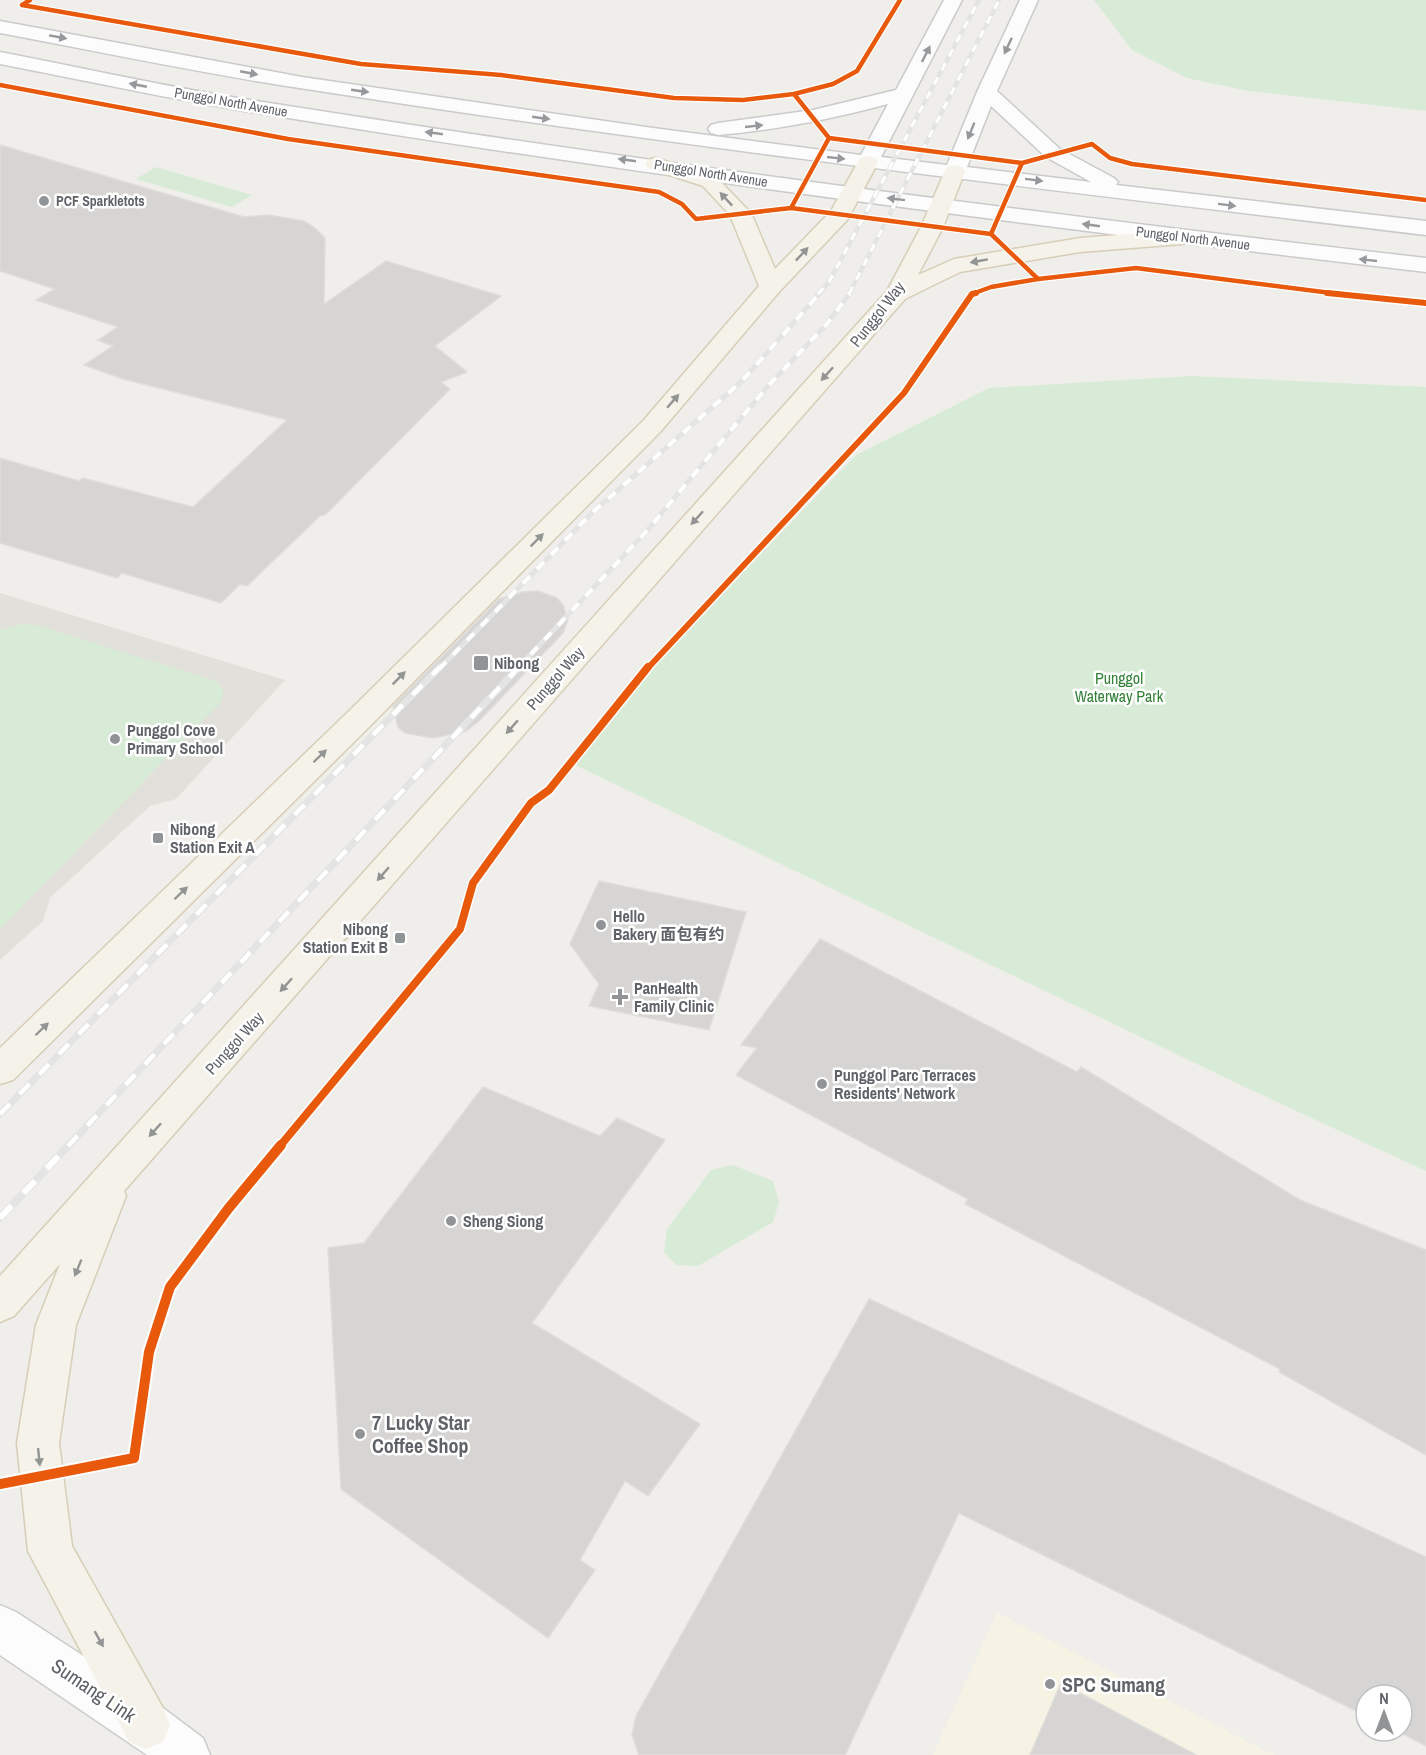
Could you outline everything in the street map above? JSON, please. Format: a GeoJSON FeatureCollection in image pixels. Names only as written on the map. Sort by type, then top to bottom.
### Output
{"type":"FeatureCollection","features":[{"type":"Feature","properties":{"kind":"main road"},"geometry":{"type":"LineString","coordinates":[[0,1070],[358,720],[652,426],[771,287],[840,214],[906,93],[953,0]]}},
{"type":"Feature","properties":{"kind":"main road","name":"Punggol Way"},"geometry":{"type":"LineString","coordinates":[[0,1304],[897,294],[941,205],[987,92],[1029,0]]}},
{"type":"Feature","properties":{"kind":"main road","name":"Punggol North Avenue"},"geometry":{"type":"LineString","coordinates":[[0,27],[302,83],[653,134],[868,162],[1426,228]]}},
{"type":"Feature","properties":{"kind":"main road","name":"Punggol North Avenue"},"geometry":{"type":"LineString","coordinates":[[0,58],[260,108],[851,193],[1182,237],[1426,265]]}},
{"type":"Feature","properties":{"kind":"main road"},"geometry":{"type":"LineString","coordinates":[[987,92],[1053,153],[1096,179],[1141,194]]}},
{"type":"Feature","properties":{"kind":"main road"},"geometry":{"type":"LineString","coordinates":[[653,134],[756,126],[813,117],[906,93]]}},
{"type":"Feature","properties":{"kind":"main road"},"geometry":{"type":"LineString","coordinates":[[655,164],[710,182],[740,213],[771,287]]}},
{"type":"Feature","properties":{"kind":"main road"},"geometry":{"type":"LineString","coordinates":[[897,294],[954,266],[1080,245],[1182,237]]}},
{"type":"Feature","properties":{"kind":"main road"},"geometry":{"type":"LineString","coordinates":[[115,1175],[56,1325],[38,1443],[50,1551],[146,1725]]}},
{"type":"Feature","properties":{"kind":"main road","name":"Sumang Link"},"geometry":{"type":"LineString","coordinates":[[0,1628],[146,1725],[186,1755]]}},
{"type":"Feature","properties":{"kind":"shaded area","name":"Punggol Cove Primary School"},"geometry":{"type":"Polygon","coordinates":[[[0,593],[285,680],[176,799],[150,806],[50,898],[43,921],[0,960],[0,593]]]}},
{"type":"Feature","properties":{"kind":"shaded area","name":"SPC Sumang"},"geometry":{"type":"Polygon","coordinates":[[[997,1613],[1274,1755],[933,1755],[997,1613]]]}},
{"type":"Feature","properties":{"kind":"green space"},"geometry":{"type":"Polygon","coordinates":[[[1094,0],[1426,0],[1426,111],[1249,91],[1187,78],[1132,50],[1094,0]]]}},
{"type":"Feature","properties":{"kind":"green space"},"geometry":{"type":"Polygon","coordinates":[[[156,167],[252,195],[232,207],[136,179],[156,167]]]}},
{"type":"Feature","properties":{"kind":"green space","name":"Punggol Waterway Park"},"geometry":{"type":"Polygon","coordinates":[[[1191,376],[1426,387],[1426,1171],[1247,1088],[575,765],[665,654],[856,455],[989,388],[1191,376]]]}},
{"type":"Feature","properties":{"kind":"green space","name":"Punggol Cove Primary School"},"geometry":{"type":"Polygon","coordinates":[[[21,624],[36,625],[216,681],[223,689],[223,694],[220,703],[0,929],[0,630],[21,624]]]}},
{"type":"Feature","properties":{"kind":"green space"},"geometry":{"type":"Polygon","coordinates":[[[733,1165],[773,1181],[779,1202],[773,1222],[698,1266],[676,1265],[664,1252],[667,1229],[711,1170],[733,1165]]]}},
{"type":"Feature","properties":{"kind":"building"},"geometry":{"type":"Polygon","coordinates":[[[0,145],[244,217],[268,215],[304,221],[325,238],[324,304],[386,261],[501,296],[435,346],[467,372],[441,382],[450,389],[326,514],[320,516],[247,586],[240,584],[221,603],[122,573],[117,578],[0,543],[0,458],[79,481],[83,478],[193,507],[287,420],[123,379],[84,365],[113,346],[98,340],[118,327],[36,300],[55,289],[0,271],[0,145]]]}},
{"type":"Feature","properties":{"kind":"building","name":"Nibong"},"geometry":{"type":"Polygon","coordinates":[[[538,591],[557,598],[563,605],[568,620],[563,633],[480,720],[466,731],[433,738],[405,733],[398,727],[393,706],[499,599],[523,592],[538,591]]]}},
{"type":"Feature","properties":{"kind":"building"},"geometry":{"type":"Polygon","coordinates":[[[599,881],[746,912],[709,1030],[589,1006],[599,984],[570,944],[599,881]]]}},
{"type":"Feature","properties":{"kind":"building"},"geometry":{"type":"Polygon","coordinates":[[[820,939],[1077,1072],[1081,1067],[1300,1200],[1426,1250],[1426,1455],[1279,1372],[1280,1369],[965,1204],[968,1199],[736,1075],[757,1048],[741,1045],[820,939]]]}},
{"type":"Feature","properties":{"kind":"building"},"geometry":{"type":"Polygon","coordinates":[[[483,1087],[600,1136],[617,1118],[665,1140],[532,1323],[700,1424],[648,1496],[625,1481],[580,1560],[595,1570],[548,1638],[341,1489],[328,1248],[364,1243],[483,1087]]]}},
{"type":"Feature","properties":{"kind":"building"},"geometry":{"type":"Polygon","coordinates":[[[869,1299],[1426,1557],[1426,1746],[1414,1740],[1414,1683],[1354,1683],[1354,1710],[959,1513],[845,1755],[639,1755],[632,1735],[636,1716],[869,1299]]]}},
{"type":"Feature","properties":{"kind":"building"},"geometry":{"type":"Polygon","coordinates":[[[1061,1683],[1196,1755],[1030,1755],[1061,1683]]]}},
{"type":"Feature","properties":{"kind":"railway"},"geometry":{"type":"LineString","coordinates":[[818,294],[829,282],[979,0]]}},
{"type":"Feature","properties":{"kind":"railway"},"geometry":{"type":"LineString","coordinates":[[849,294],[999,0]]}},
{"type":"Feature","properties":{"kind":"railway"},"geometry":{"type":"LineString","coordinates":[[439,669],[593,512],[741,382],[820,293]]}},
{"type":"Feature","properties":{"kind":"railway"},"geometry":{"type":"LineString","coordinates":[[517,669],[645,533],[768,386],[826,325],[850,293]]}},
{"type":"Feature","properties":{"kind":"railway"},"geometry":{"type":"LineString","coordinates":[[0,1114],[440,667]]}},
{"type":"Feature","properties":{"kind":"railway"},"geometry":{"type":"LineString","coordinates":[[68,1146],[519,667]]}},
{"type":"Feature","properties":{"kind":"railway"},"geometry":{"type":"LineString","coordinates":[[0,1218],[69,1145]]}},
{"type":"Feature","properties":{"kind":"cycle path"},"geometry":{"type":"LineString","coordinates":[[30,0],[22,5],[361,64],[501,75],[674,98],[743,100],[794,94],[833,84],[857,71],[900,0]]}},
{"type":"Feature","properties":{"kind":"cycle path"},"geometry":{"type":"LineString","coordinates":[[0,85],[288,139],[659,192],[682,204],[696,219],[791,208],[991,234],[1038,279]]}},
{"type":"Feature","properties":{"kind":"cycle path"},"geometry":{"type":"LineString","coordinates":[[794,94],[829,138],[1022,163],[1092,144],[1110,158],[1132,164],[1426,200]]}},
{"type":"Feature","properties":{"kind":"cycle path"},"geometry":{"type":"LineString","coordinates":[[791,208],[829,138]]}},
{"type":"Feature","properties":{"kind":"cycle path"},"geometry":{"type":"LineString","coordinates":[[991,234],[1022,163]]}},
{"type":"Feature","properties":{"kind":"cycle path"},"geometry":{"type":"LineString","coordinates":[[0,1484],[134,1458],[149,1352],[170,1287],[228,1209],[460,929],[473,883],[531,803],[549,790],[659,654],[904,393],[972,294],[991,287],[1038,279],[1136,268],[1384,300],[1426,303]]}},
{"type":"Feature","properties":{"kind":"place","name":"PCF Sparkletots"},"geometry":{"type":"Point","coordinates":[44,201]}},
{"type":"Feature","properties":{"kind":"place","name":"Nibong"},"geometry":{"type":"Point","coordinates":[481,663]}},
{"type":"Feature","properties":{"kind":"place","name":"Punggol Cove Primary School"},"geometry":{"type":"Point","coordinates":[115,739]}},
{"type":"Feature","properties":{"kind":"place","name":"Nibong Station Exit A"},"geometry":{"type":"Point","coordinates":[158,838]}},
{"type":"Feature","properties":{"kind":"place","name":"Hello Bakery 面包有约"},"geometry":{"type":"Point","coordinates":[601,925]}},
{"type":"Feature","properties":{"kind":"place","name":"Nibong Station Exit B"},"geometry":{"type":"Point","coordinates":[400,938]}},
{"type":"Feature","properties":{"kind":"place","name":"PanHealth Family Clinic"},"geometry":{"type":"Point","coordinates":[620,997]}},
{"type":"Feature","properties":{"kind":"place","name":"Punggol Parc Terraces Residents' Network"},"geometry":{"type":"Point","coordinates":[822,1084]}},
{"type":"Feature","properties":{"kind":"place","name":"Sheng Siong"},"geometry":{"type":"Point","coordinates":[451,1221]}},
{"type":"Feature","properties":{"kind":"place","name":"7 Lucky Star Coffee Shop"},"geometry":{"type":"Point","coordinates":[360,1434]}},
{"type":"Feature","properties":{"kind":"place","name":"SPC Sumang"},"geometry":{"type":"Point","coordinates":[1050,1684]}}]}
